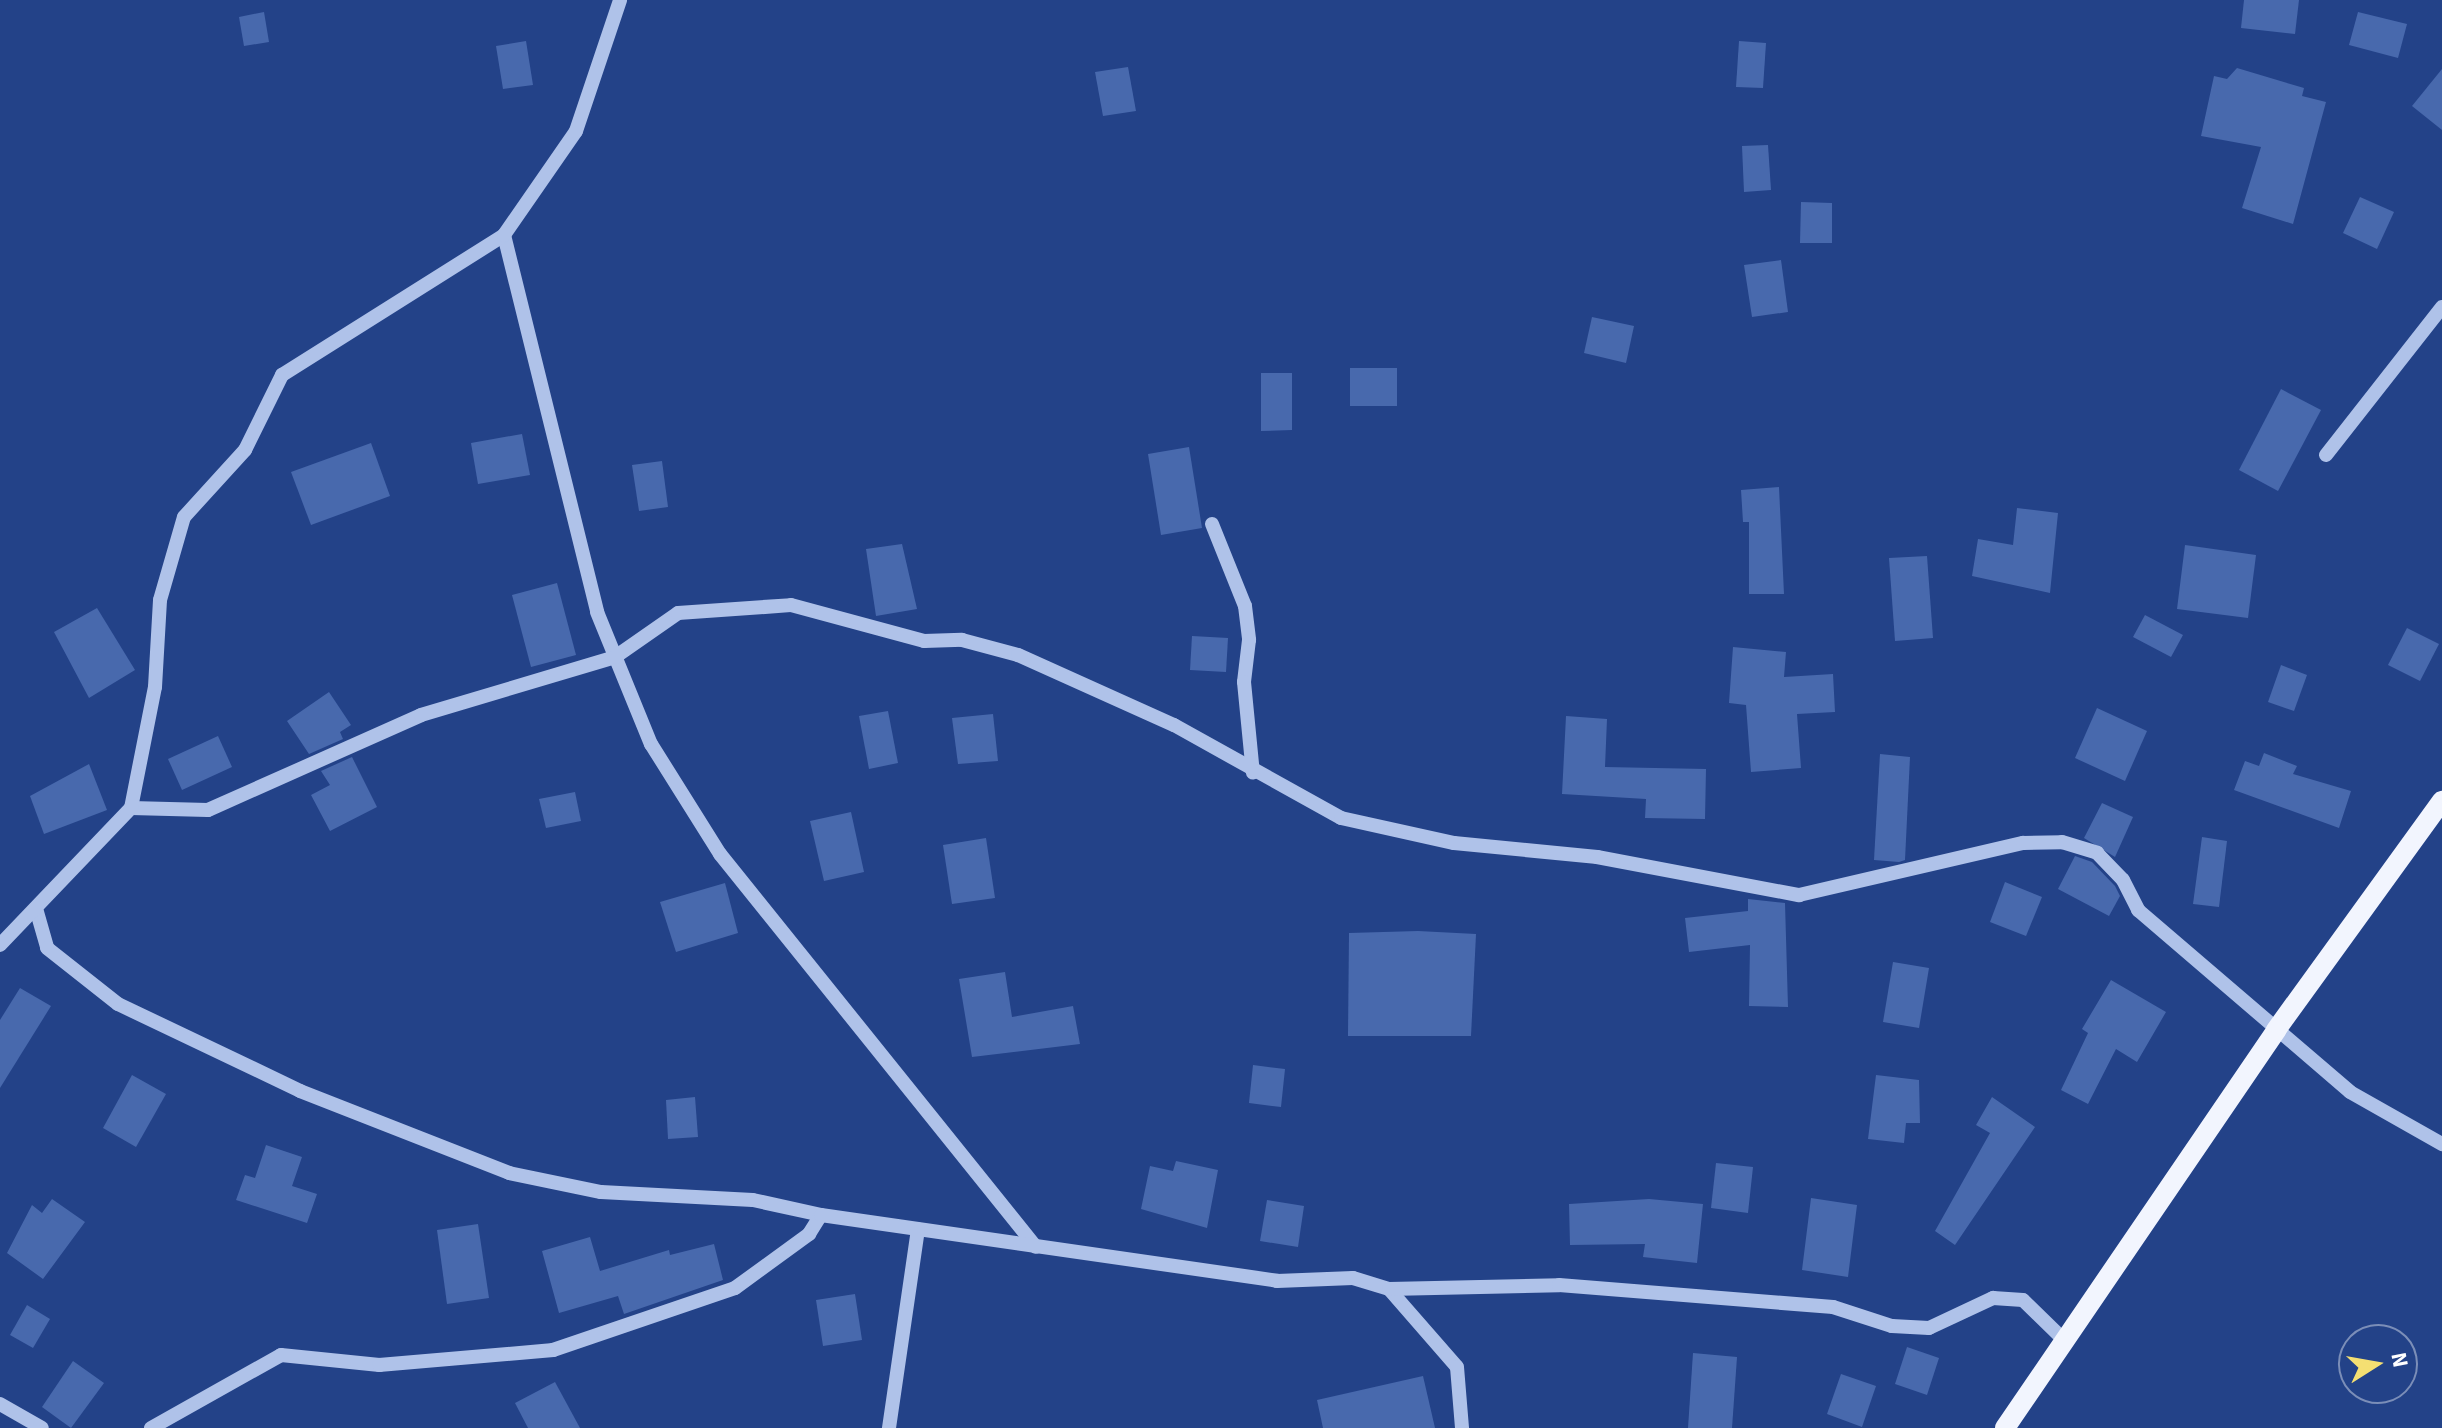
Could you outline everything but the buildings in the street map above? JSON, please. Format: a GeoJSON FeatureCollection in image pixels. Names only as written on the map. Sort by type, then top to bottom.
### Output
{"type":"FeatureCollection","features":[{"type":"Feature","properties":{"kind":"main road"},"geometry":{"type":"LineString","coordinates":[[2005,1428],[2276,1030],[2442,801]]}},
{"type":"Feature","properties":{"kind":"street"},"geometry":{"type":"LineString","coordinates":[[0,945],[37,912],[131,808],[155,687],[160,600],[184,517],[245,450],[282,375],[504,235],[576,131],[620,0]]}},
{"type":"Feature","properties":{"kind":"street"},"geometry":{"type":"LineString","coordinates":[[504,235],[597,612],[651,744],[720,854],[1036,1247]]}},
{"type":"Feature","properties":{"kind":"street"},"geometry":{"type":"LineString","coordinates":[[2326,455],[2442,307]]}},
{"type":"Feature","properties":{"kind":"street"},"geometry":{"type":"LineString","coordinates":[[1212,524],[1245,606],[1249,640],[1244,682],[1253,773]]}},
{"type":"Feature","properties":{"kind":"street"},"geometry":{"type":"LineString","coordinates":[[131,808],[208,810],[421,715],[615,657],[678,613],[791,605],[924,641],[962,640],[1018,655],[1174,725],[1253,773],[1355,821],[1454,843],[1597,857],[1799,895],[1989,848],[2062,842],[2097,853],[2123,880],[2138,910],[2276,1030],[2350,1092],[2442,1144]]}},
{"type":"Feature","properties":{"kind":"street"},"geometry":{"type":"LineString","coordinates":[[37,912],[47,948],[118,1004],[300,1091],[495,1167],[601,1192],[753,1200],[821,1215],[1277,1281],[1353,1278],[1389,1289],[1559,1285],[1833,1307],[1892,1326],[1929,1328],[1993,1298],[2023,1300],[2064,1340]]}},
{"type":"Feature","properties":{"kind":"street"},"geometry":{"type":"LineString","coordinates":[[151,1428],[281,1355],[379,1365],[553,1350],[735,1288],[809,1234],[821,1215]]}},
{"type":"Feature","properties":{"kind":"street"},"geometry":{"type":"LineString","coordinates":[[889,1428],[918,1229]]}},
{"type":"Feature","properties":{"kind":"street"},"geometry":{"type":"LineString","coordinates":[[1389,1289],[1457,1367],[1462,1428]]}},
{"type":"Feature","properties":{"kind":"street"},"geometry":{"type":"LineString","coordinates":[[0,1404],[42,1428]]}}]}
